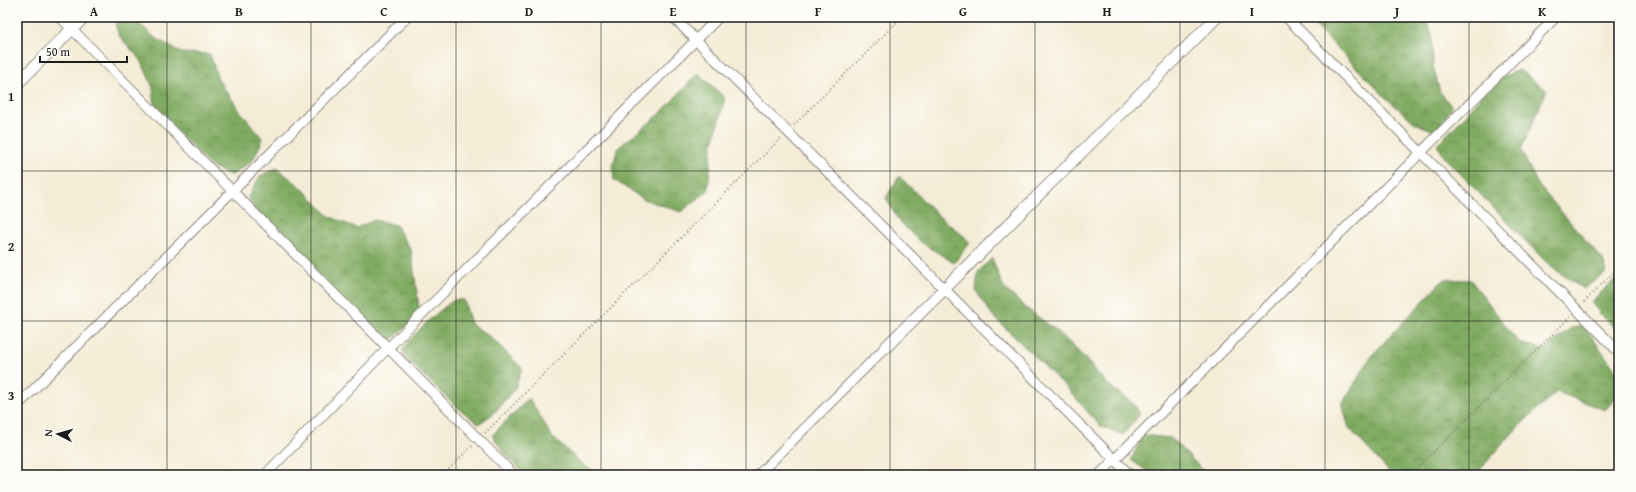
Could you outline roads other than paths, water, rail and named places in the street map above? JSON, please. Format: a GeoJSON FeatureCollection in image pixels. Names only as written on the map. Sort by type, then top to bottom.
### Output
{"type":"FeatureCollection","features":[{"type":"Feature","properties":{"kind":"street"},"geometry":{"type":"LineString","coordinates":[[60,17],[514,475]]}},
{"type":"Feature","properties":{"kind":"street"},"geometry":{"type":"LineString","coordinates":[[17,84],[84,17]]}},
{"type":"Feature","properties":{"kind":"street"},"geometry":{"type":"LineString","coordinates":[[17,406],[407,17]]}},
{"type":"Feature","properties":{"kind":"street"},"geometry":{"type":"LineString","coordinates":[[673,17],[1130,475]]}},
{"type":"Feature","properties":{"kind":"street"},"geometry":{"type":"LineString","coordinates":[[265,475],[388,348],[719,17]]}},
{"type":"Feature","properties":{"kind":"street"},"geometry":{"type":"LineString","coordinates":[[758,475],[1217,17]]}},
{"type":"Feature","properties":{"kind":"street"},"geometry":{"type":"LineString","coordinates":[[1286,17],[1619,352]]}},
{"type":"Feature","properties":{"kind":"street"},"geometry":{"type":"LineString","coordinates":[[1099,475],[1556,17]]}}]}
